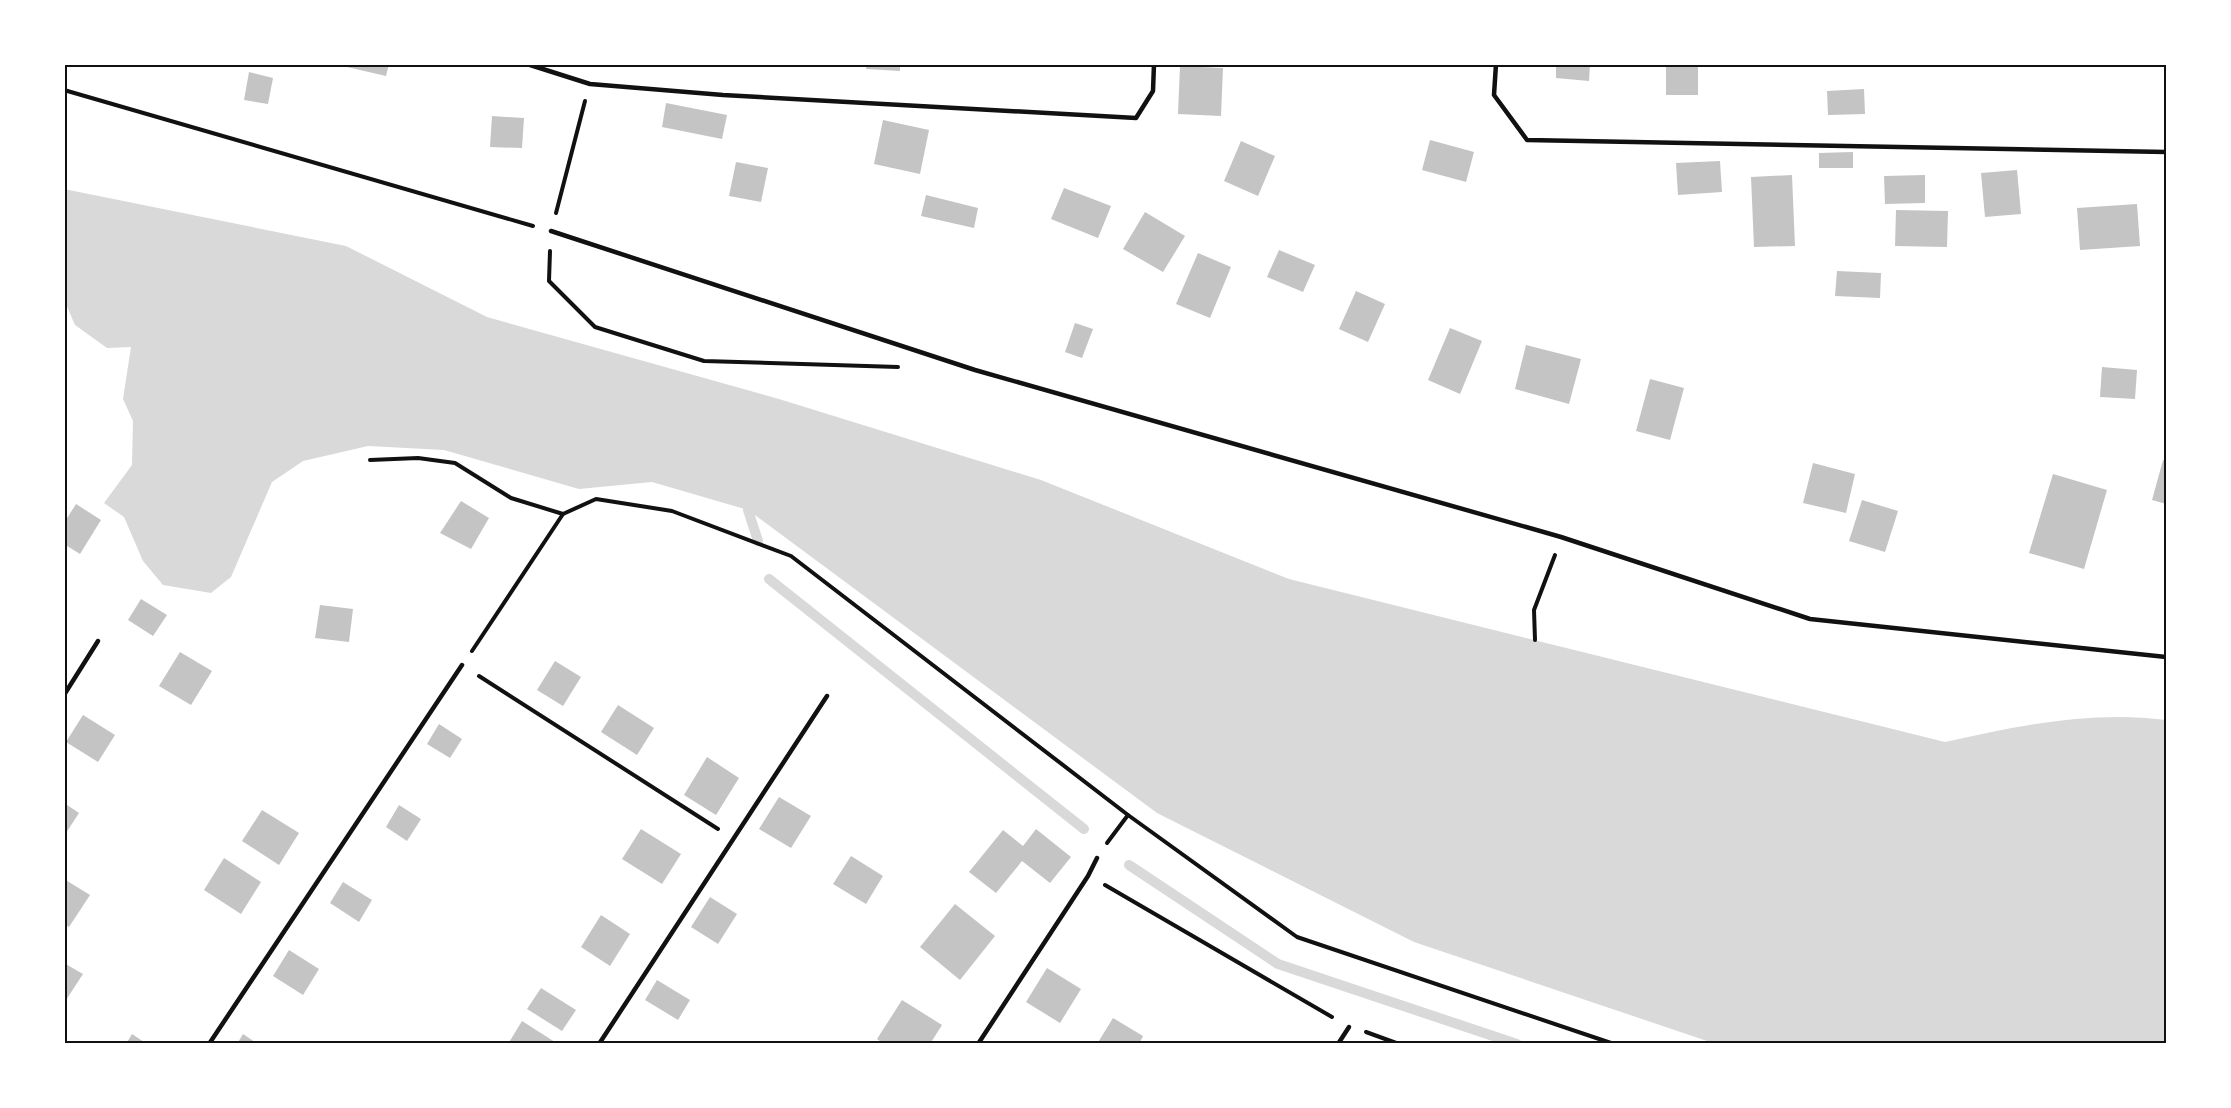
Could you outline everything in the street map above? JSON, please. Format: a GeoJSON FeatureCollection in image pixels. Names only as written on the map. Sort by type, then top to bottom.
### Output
{"type":"FeatureCollection","features":[{"type":"Feature","properties":{"kind":"lane"},"geometry":{"type":"LineString","coordinates":[[527,64],[590,84],[735,95],[1136,118],[1153,91],[1154,64]]}},
{"type":"Feature","properties":{"kind":"lane"},"geometry":{"type":"LineString","coordinates":[[1496,64],[1494,94],[1527,140],[2166,152]]}},
{"type":"Feature","properties":{"kind":"lane"},"geometry":{"type":"LineString","coordinates":[[551,231],[975,370],[1561,537],[1810,619],[2166,657]]}},
{"type":"Feature","properties":{"kind":"lane"},"geometry":{"type":"LineString","coordinates":[[64,695],[98,641]]}},
{"type":"Feature","properties":{"kind":"lane"},"geometry":{"type":"LineString","coordinates":[[209,1044],[462,665]]}},
{"type":"Feature","properties":{"kind":"lane"},"geometry":{"type":"LineString","coordinates":[[599,1044],[827,696]]}},
{"type":"Feature","properties":{"kind":"lane"},"geometry":{"type":"LineString","coordinates":[[978,1044],[1088,876],[1097,858]]}},
{"type":"Feature","properties":{"kind":"lane"},"geometry":{"type":"LineString","coordinates":[[1338,1044],[1349,1027]]}},
{"type":"Feature","properties":{"kind":"path"},"geometry":{"type":"LineString","coordinates":[[590,84],[551,231],[549,281],[595,327],[704,361],[904,368]]}},
{"type":"Feature","properties":{"kind":"path"},"geometry":{"type":"LineString","coordinates":[[64,90],[551,231]]}},
{"type":"Feature","properties":{"kind":"path"},"geometry":{"type":"LineString","coordinates":[[370,460],[418,458],[455,463],[511,498],[563,514]]}},
{"type":"Feature","properties":{"kind":"path"},"geometry":{"type":"LineString","coordinates":[[733,839],[462,665],[563,514],[596,499],[672,511],[791,556],[1128,815],[1297,937],[1614,1044]]}},
{"type":"Feature","properties":{"kind":"path"},"geometry":{"type":"LineString","coordinates":[[1535,640],[1534,610],[1561,537]]}},
{"type":"Feature","properties":{"kind":"path"},"geometry":{"type":"LineString","coordinates":[[1097,858],[1128,815]]}},
{"type":"Feature","properties":{"kind":"path"},"geometry":{"type":"LineString","coordinates":[[1088,876],[1349,1027],[1399,1044]]}},
{"type":"Feature","properties":{"kind":"shaded area"},"geometry":{"type":"Polygon","coordinates":[[[64,189],[346,246],[487,317],[779,399],[1041,480],[1289,579],[1945,742],[2027,725],[2083,718],[2138,717],[2166,720],[2166,1043],[1713,1043],[1414,942],[1157,813],[748,510],[652,482],[579,489],[444,450],[368,446],[303,461],[272,482],[231,577],[211,593],[163,585],[143,561],[124,517],[104,503],[132,465],[133,421],[123,399],[131,347],[107,348],[75,325],[65,302],[64,189]]]}},
{"type":"Feature","properties":{"kind":"building"},"geometry":{"type":"Polygon","coordinates":[[[334,64],[389,64],[386,76],[334,64]]]}},
{"type":"Feature","properties":{"kind":"building"},"geometry":{"type":"Polygon","coordinates":[[[867,64],[900,64],[900,71],[866,69],[867,64]]]}},
{"type":"Feature","properties":{"kind":"building"},"geometry":{"type":"Polygon","coordinates":[[[1556,64],[1590,64],[1589,81],[1556,78],[1556,64]]]}},
{"type":"Feature","properties":{"kind":"building"},"geometry":{"type":"Polygon","coordinates":[[[1666,64],[1698,64],[1698,95],[1666,95],[1666,64]]]}},
{"type":"Feature","properties":{"kind":"building"},"geometry":{"type":"Polygon","coordinates":[[[1180,66],[1223,68],[1221,116],[1178,114],[1180,66]]]}},
{"type":"Feature","properties":{"kind":"building"},"geometry":{"type":"Polygon","coordinates":[[[249,72],[273,78],[268,104],[244,100],[249,72]]]}},
{"type":"Feature","properties":{"kind":"building"},"geometry":{"type":"Polygon","coordinates":[[[1864,89],[1865,114],[1828,115],[1827,91],[1864,89]]]}},
{"type":"Feature","properties":{"kind":"building"},"geometry":{"type":"Polygon","coordinates":[[[666,103],[727,115],[722,139],[662,127],[666,103]]]}},
{"type":"Feature","properties":{"kind":"building"},"geometry":{"type":"Polygon","coordinates":[[[492,116],[524,118],[522,148],[490,147],[492,116]]]}},
{"type":"Feature","properties":{"kind":"building"},"geometry":{"type":"Polygon","coordinates":[[[883,120],[929,130],[920,174],[874,164],[883,120]]]}},
{"type":"Feature","properties":{"kind":"building"},"geometry":{"type":"Polygon","coordinates":[[[1430,140],[1474,152],[1466,182],[1422,170],[1430,140]]]}},
{"type":"Feature","properties":{"kind":"building"},"geometry":{"type":"Polygon","coordinates":[[[1241,141],[1275,156],[1258,196],[1224,181],[1241,141]]]}},
{"type":"Feature","properties":{"kind":"building"},"geometry":{"type":"Polygon","coordinates":[[[1853,152],[1853,168],[1819,168],[1819,153],[1853,152]]]}},
{"type":"Feature","properties":{"kind":"building"},"geometry":{"type":"Polygon","coordinates":[[[1720,161],[1722,192],[1678,195],[1676,163],[1720,161]]]}},
{"type":"Feature","properties":{"kind":"building"},"geometry":{"type":"Polygon","coordinates":[[[736,162],[768,168],[761,202],[729,196],[736,162]]]}},
{"type":"Feature","properties":{"kind":"building"},"geometry":{"type":"Polygon","coordinates":[[[2017,170],[2021,214],[1985,217],[1981,173],[2017,170]]]}},
{"type":"Feature","properties":{"kind":"building"},"geometry":{"type":"Polygon","coordinates":[[[1792,175],[1795,246],[1754,247],[1751,177],[1792,175]]]}},
{"type":"Feature","properties":{"kind":"building"},"geometry":{"type":"Polygon","coordinates":[[[1925,175],[1925,203],[1885,204],[1884,176],[1925,175]]]}},
{"type":"Feature","properties":{"kind":"building"},"geometry":{"type":"Polygon","coordinates":[[[1064,188],[1111,206],[1098,238],[1051,219],[1064,188]]]}},
{"type":"Feature","properties":{"kind":"building"},"geometry":{"type":"Polygon","coordinates":[[[926,195],[978,208],[974,228],[921,216],[926,195]]]}},
{"type":"Feature","properties":{"kind":"building"},"geometry":{"type":"Polygon","coordinates":[[[2137,204],[2140,246],[2080,250],[2077,208],[2137,204]]]}},
{"type":"Feature","properties":{"kind":"building"},"geometry":{"type":"Polygon","coordinates":[[[1896,210],[1948,211],[1947,247],[1895,246],[1896,210]]]}},
{"type":"Feature","properties":{"kind":"building"},"geometry":{"type":"Polygon","coordinates":[[[1145,212],[1185,236],[1163,272],[1123,249],[1145,212]]]}},
{"type":"Feature","properties":{"kind":"building"},"geometry":{"type":"Polygon","coordinates":[[[1279,250],[1315,265],[1303,292],[1267,277],[1279,250]]]}},
{"type":"Feature","properties":{"kind":"building"},"geometry":{"type":"Polygon","coordinates":[[[1198,253],[1231,267],[1210,318],[1176,304],[1198,253]]]}},
{"type":"Feature","properties":{"kind":"building"},"geometry":{"type":"Polygon","coordinates":[[[1837,271],[1881,273],[1880,298],[1835,296],[1837,271]]]}},
{"type":"Feature","properties":{"kind":"building"},"geometry":{"type":"Polygon","coordinates":[[[1356,291],[1385,304],[1368,342],[1339,329],[1356,291]]]}},
{"type":"Feature","properties":{"kind":"building"},"geometry":{"type":"Polygon","coordinates":[[[1075,323],[1093,329],[1082,358],[1065,352],[1075,323]]]}},
{"type":"Feature","properties":{"kind":"building"},"geometry":{"type":"Polygon","coordinates":[[[1450,328],[1482,341],[1460,394],[1428,380],[1450,328]]]}},
{"type":"Feature","properties":{"kind":"building"},"geometry":{"type":"Polygon","coordinates":[[[1526,345],[1581,359],[1569,404],[1515,389],[1526,345]]]}},
{"type":"Feature","properties":{"kind":"building"},"geometry":{"type":"Polygon","coordinates":[[[2102,367],[2137,370],[2135,399],[2100,397],[2102,367]]]}},
{"type":"Feature","properties":{"kind":"building"},"geometry":{"type":"Polygon","coordinates":[[[1650,379],[1684,388],[1670,440],[1636,431],[1650,379]]]}},
{"type":"Feature","properties":{"kind":"building"},"geometry":{"type":"Polygon","coordinates":[[[2163,460],[2166,461],[2166,504],[2152,500],[2163,460]]]}},
{"type":"Feature","properties":{"kind":"building"},"geometry":{"type":"Polygon","coordinates":[[[1813,463],[1855,474],[1846,513],[1803,503],[1813,463]]]}},
{"type":"Feature","properties":{"kind":"building"},"geometry":{"type":"Polygon","coordinates":[[[2053,474],[2107,490],[2084,569],[2029,553],[2053,474]]]}},
{"type":"Feature","properties":{"kind":"building"},"geometry":{"type":"Polygon","coordinates":[[[1862,500],[1898,511],[1885,552],[1849,541],[1862,500]]]}},
{"type":"Feature","properties":{"kind":"building"},"geometry":{"type":"Polygon","coordinates":[[[461,501],[489,518],[471,549],[440,533],[461,501]]]}},
{"type":"Feature","properties":{"kind":"building"},"geometry":{"type":"Polygon","coordinates":[[[76,504],[101,520],[80,554],[64,544],[64,523],[76,504]]]}},
{"type":"Feature","properties":{"kind":"building"},"geometry":{"type":"Polygon","coordinates":[[[141,599],[167,615],[153,636],[128,620],[141,599]]]}},
{"type":"Feature","properties":{"kind":"building"},"geometry":{"type":"Polygon","coordinates":[[[320,605],[353,609],[349,642],[315,638],[320,605]]]}},
{"type":"Feature","properties":{"kind":"building"},"geometry":{"type":"Polygon","coordinates":[[[180,652],[212,671],[191,705],[159,686],[180,652]]]}},
{"type":"Feature","properties":{"kind":"building"},"geometry":{"type":"Polygon","coordinates":[[[555,661],[581,677],[563,706],[537,690],[555,661]]]}},
{"type":"Feature","properties":{"kind":"building"},"geometry":{"type":"Polygon","coordinates":[[[618,705],[654,728],[637,755],[601,732],[618,705]]]}},
{"type":"Feature","properties":{"kind":"building"},"geometry":{"type":"Polygon","coordinates":[[[83,715],[115,735],[98,762],[66,742],[83,715]]]}},
{"type":"Feature","properties":{"kind":"building"},"geometry":{"type":"Polygon","coordinates":[[[439,724],[462,739],[450,758],[427,744],[439,724]]]}},
{"type":"Feature","properties":{"kind":"building"},"geometry":{"type":"Polygon","coordinates":[[[707,757],[739,778],[716,815],[684,795],[707,757]]]}},
{"type":"Feature","properties":{"kind":"building"},"geometry":{"type":"Polygon","coordinates":[[[779,797],[811,816],[791,848],[759,829],[779,797]]]}},
{"type":"Feature","properties":{"kind":"building"},"geometry":{"type":"Polygon","coordinates":[[[64,803],[79,813],[64,836],[64,803]]]}},
{"type":"Feature","properties":{"kind":"building"},"geometry":{"type":"Polygon","coordinates":[[[399,805],[421,819],[407,841],[386,827],[399,805]]]}},
{"type":"Feature","properties":{"kind":"building"},"geometry":{"type":"Polygon","coordinates":[[[262,810],[299,833],[279,865],[242,841],[262,810]]]}},
{"type":"Feature","properties":{"kind":"building"},"geometry":{"type":"Polygon","coordinates":[[[641,829],[681,854],[662,884],[622,859],[641,829]]]}},
{"type":"Feature","properties":{"kind":"building"},"geometry":{"type":"Polygon","coordinates":[[[1036,829],[1071,857],[1050,883],[1022,861],[996,893],[969,872],[1003,830],[1023,846],[1036,829]]]}},
{"type":"Feature","properties":{"kind":"building"},"geometry":{"type":"Polygon","coordinates":[[[851,856],[883,876],[866,904],[833,884],[851,856]]]}},
{"type":"Feature","properties":{"kind":"building"},"geometry":{"type":"Polygon","coordinates":[[[224,858],[261,882],[241,914],[204,890],[224,858]]]}},
{"type":"Feature","properties":{"kind":"building"},"geometry":{"type":"Polygon","coordinates":[[[64,879],[90,895],[69,927],[64,924],[64,879]]]}},
{"type":"Feature","properties":{"kind":"building"},"geometry":{"type":"Polygon","coordinates":[[[343,882],[372,900],[359,922],[330,903],[343,882]]]}},
{"type":"Feature","properties":{"kind":"building"},"geometry":{"type":"Polygon","coordinates":[[[710,897],[737,914],[718,944],[691,927],[710,897]]]}},
{"type":"Feature","properties":{"kind":"building"},"geometry":{"type":"Polygon","coordinates":[[[955,904],[995,936],[960,980],[920,947],[955,904]]]}},
{"type":"Feature","properties":{"kind":"building"},"geometry":{"type":"Polygon","coordinates":[[[601,915],[630,934],[610,966],[581,947],[601,915]]]}},
{"type":"Feature","properties":{"kind":"building"},"geometry":{"type":"Polygon","coordinates":[[[289,950],[319,969],[303,995],[273,976],[289,950]]]}},
{"type":"Feature","properties":{"kind":"building"},"geometry":{"type":"Polygon","coordinates":[[[64,963],[83,974],[66,1000],[64,999],[64,963]]]}},
{"type":"Feature","properties":{"kind":"building"},"geometry":{"type":"Polygon","coordinates":[[[1047,968],[1081,989],[1060,1023],[1026,1002],[1047,968]]]}},
{"type":"Feature","properties":{"kind":"building"},"geometry":{"type":"Polygon","coordinates":[[[657,980],[690,1000],[678,1020],[645,1000],[657,980]]]}},
{"type":"Feature","properties":{"kind":"building"},"geometry":{"type":"Polygon","coordinates":[[[541,988],[576,1010],[562,1031],[527,1009],[541,988]]]}},
{"type":"Feature","properties":{"kind":"building"},"geometry":{"type":"Polygon","coordinates":[[[902,1000],[942,1025],[930,1044],[884,1044],[877,1039],[902,1000]]]}},
{"type":"Feature","properties":{"kind":"building"},"geometry":{"type":"Polygon","coordinates":[[[1113,1018],[1143,1036],[1139,1044],[1097,1044],[1113,1018]]]}},
{"type":"Feature","properties":{"kind":"building"},"geometry":{"type":"Polygon","coordinates":[[[522,1021],[558,1044],[508,1044],[522,1021]]]}},
{"type":"Feature","properties":{"kind":"building"},"geometry":{"type":"Polygon","coordinates":[[[132,1034],[147,1044],[126,1044],[132,1034]]]}},
{"type":"Feature","properties":{"kind":"building"},"geometry":{"type":"Polygon","coordinates":[[[243,1034],[258,1044],[237,1044],[243,1034]]]}},
{"type":"Feature","properties":{"kind":"waterway"},"geometry":{"type":"LineString","coordinates":[[748,510],[758,541]]}},
{"type":"Feature","properties":{"kind":"waterway"},"geometry":{"type":"LineString","coordinates":[[769,579],[1084,829]]}},
{"type":"Feature","properties":{"kind":"waterway"},"geometry":{"type":"LineString","coordinates":[[1129,865],[1278,964],[1517,1044]]}}]}
